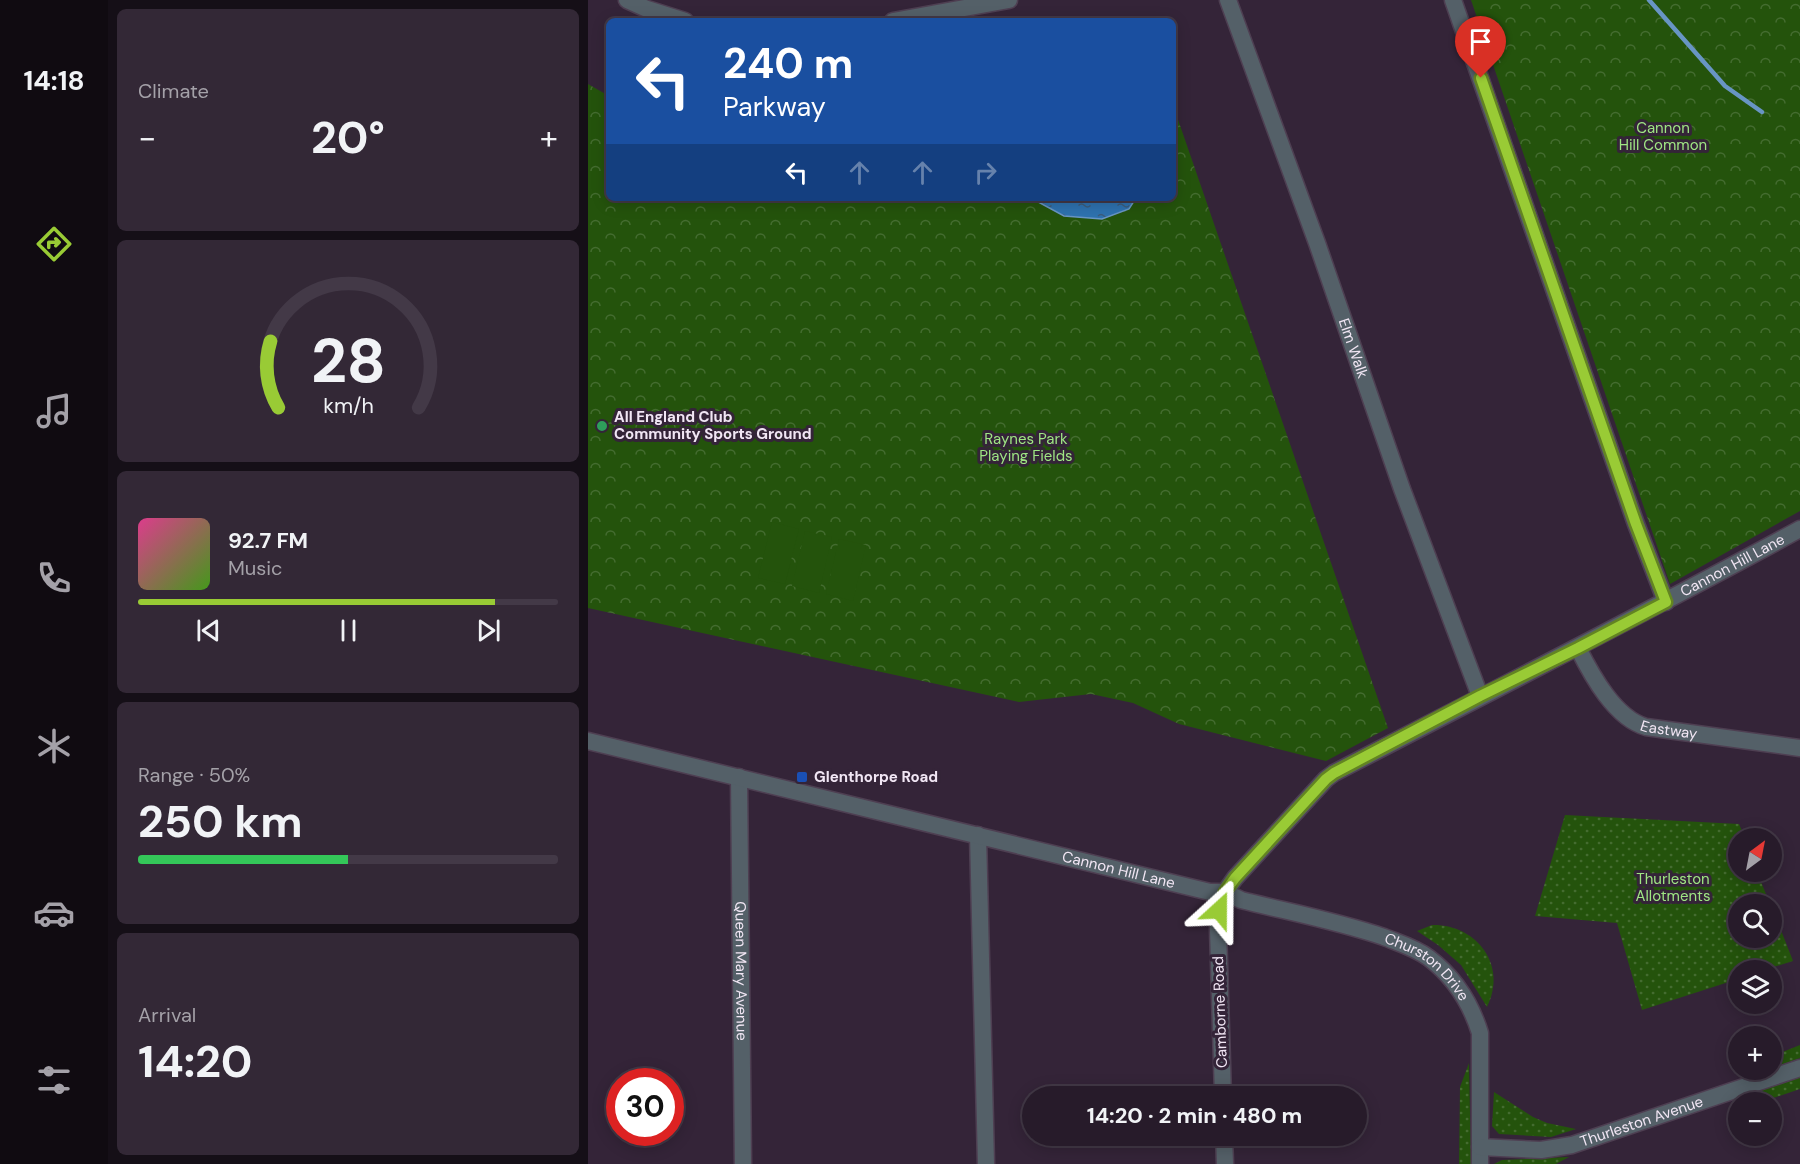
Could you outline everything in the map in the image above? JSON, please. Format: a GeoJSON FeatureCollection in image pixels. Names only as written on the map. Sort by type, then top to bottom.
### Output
{"type":"FeatureCollection","features":[{"type":"Feature","properties":{"kind":"street"},"geometry":{"type":"LineString","coordinates":[[627,0],[676,18]]}},
{"type":"Feature","properties":{"kind":"street"},"geometry":{"type":"LineString","coordinates":[[907,18],[976,3],[1009,0]]}},
{"type":"Feature","properties":{"kind":"street","name":"Elm Walk"},"geometry":{"type":"LineString","coordinates":[[1228,0],[1321,254],[1402,489],[1480,696]]}},
{"type":"Feature","properties":{"kind":"street"},"geometry":{"type":"LineString","coordinates":[[1453,0],[1636,524],[1666,602]]}},
{"type":"Feature","properties":{"kind":"street","name":"Cannon Hill Lane"},"geometry":{"type":"LineString","coordinates":[[588,741],[1209,892],[1225,892],[1235,878],[1326,779],[1480,696],[1666,602],[1800,529]]}},
{"type":"Feature","properties":{"kind":"street","name":"Eastway"},"geometry":{"type":"LineString","coordinates":[[1578,648],[1599,684],[1618,709],[1635,724],[1800,748]]}},
{"type":"Feature","properties":{"kind":"street","name":"Queen Mary Avenue"},"geometry":{"type":"LineString","coordinates":[[739,777],[743,1164]]}},
{"type":"Feature","properties":{"kind":"street"},"geometry":{"type":"LineString","coordinates":[[978,835],[986,1164]]}},
{"type":"Feature","properties":{"kind":"street","name":"Camborne Road"},"geometry":{"type":"LineString","coordinates":[[1223,1086],[1218,929],[1219,910],[1225,892]]}},
{"type":"Feature","properties":{"kind":"street","name":"Churston Drive"},"geometry":{"type":"LineString","coordinates":[[1225,892],[1241,900],[1358,928],[1411,947],[1429,958],[1443,971],[1467,1002],[1480,1034],[1480,1156]]}},
{"type":"Feature","properties":{"kind":"street","name":"Thurleston Avenue"},"geometry":{"type":"LineString","coordinates":[[1480,1156],[1572,1145],[1800,1068]]}},
{"type":"Feature","properties":{"kind":"street"},"geometry":{"type":"LineString","coordinates":[[1224,1146],[1225,1164]]}},
{"type":"Feature","properties":{"kind":"green space","name":"Cannon Hill Common"},"geometry":{"type":"Polygon","coordinates":[[[1471,0],[1800,0],[1800,511],[1670,584],[1471,0]]]}},
{"type":"Feature","properties":{"kind":"green space","name":"Raynes Park Playing Fields"},"geometry":{"type":"Polygon","coordinates":[[[588,84],[606,94],[606,201],[1176,201],[1176,114],[1388,728],[1326,761],[1179,724],[1133,703],[1091,694],[1019,702],[588,608],[588,84]]]}},
{"type":"Feature","properties":{"kind":"green space"},"geometry":{"type":"Polygon","coordinates":[[[772,522],[799,529],[785,584],[758,578],[772,522]]]}},
{"type":"Feature","properties":{"kind":"green space"},"geometry":{"type":"Polygon","coordinates":[[[805,531],[832,537],[819,593],[792,586],[805,531]]]}},
{"type":"Feature","properties":{"kind":"green space"},"geometry":{"type":"Polygon","coordinates":[[[839,539],[866,545],[853,601],[826,594],[839,539]]]}},
{"type":"Feature","properties":{"kind":"green space","name":"Thurleston Allotments"},"geometry":{"type":"Polygon","coordinates":[[[1565,815],[1739,824],[1741,828],[1728,828],[1728,882],[1761,882],[1766,894],[1728,894],[1728,948],[1782,948],[1782,933],[1793,961],[1782,964],[1782,960],[1728,960],[1728,982],[1642,1010],[1617,923],[1535,916],[1565,815]]]}},
{"type":"Feature","properties":{"kind":"green space"},"geometry":{"type":"Polygon","coordinates":[[[1432,925],[1463,932],[1484,950],[1491,963],[1494,977],[1493,992],[1487,1007],[1461,965],[1417,931],[1432,925]]]}},
{"type":"Feature","properties":{"kind":"green space"},"geometry":{"type":"Polygon","coordinates":[[[1800,1045],[1800,1058],[1782,1064],[1782,1052],[1800,1045]]]}},
{"type":"Feature","properties":{"kind":"green space"},"geometry":{"type":"Polygon","coordinates":[[[1469,1063],[1471,1164],[1459,1164],[1460,1087],[1469,1063]]]}},
{"type":"Feature","properties":{"kind":"green space"},"geometry":{"type":"Polygon","coordinates":[[[1800,1077],[1800,1089],[1782,1095],[1782,1092],[1756,1092],[1800,1077]]]}},
{"type":"Feature","properties":{"kind":"green space"},"geometry":{"type":"Polygon","coordinates":[[[1494,1092],[1533,1117],[1547,1123],[1576,1129],[1551,1137],[1499,1134],[1492,1126],[1494,1092]]]}},
{"type":"Feature","properties":{"kind":"green space"},"geometry":{"type":"Polygon","coordinates":[[[1569,1157],[1556,1164],[1494,1164],[1502,1160],[1569,1157]]]}},
{"type":"Feature","properties":{"kind":"water"},"geometry":{"type":"Polygon","coordinates":[[[1036,201],[1134,201],[1129,209],[1102,219],[1064,216],[1036,201]]]}},
{"type":"Feature","properties":{"kind":"waterway"},"geometry":{"type":"LineString","coordinates":[[1649,0],[1725,86],[1762,112]]}},
{"type":"Feature","properties":{"kind":"place","name":"All England Club Community Sports Ground"},"geometry":{"type":"Point","coordinates":[602,426]}},
{"type":"Feature","properties":{"kind":"place","name":"Glenthorpe Road"},"geometry":{"type":"Point","coordinates":[802,777]}},
{"type":"Feature","properties":{"kind":"route"},"geometry":{"type":"LineString","coordinates":[[1219,910],[1225,892],[1235,878],[1334,773],[1666,602],[1636,524],[1481,78]]}}]}
